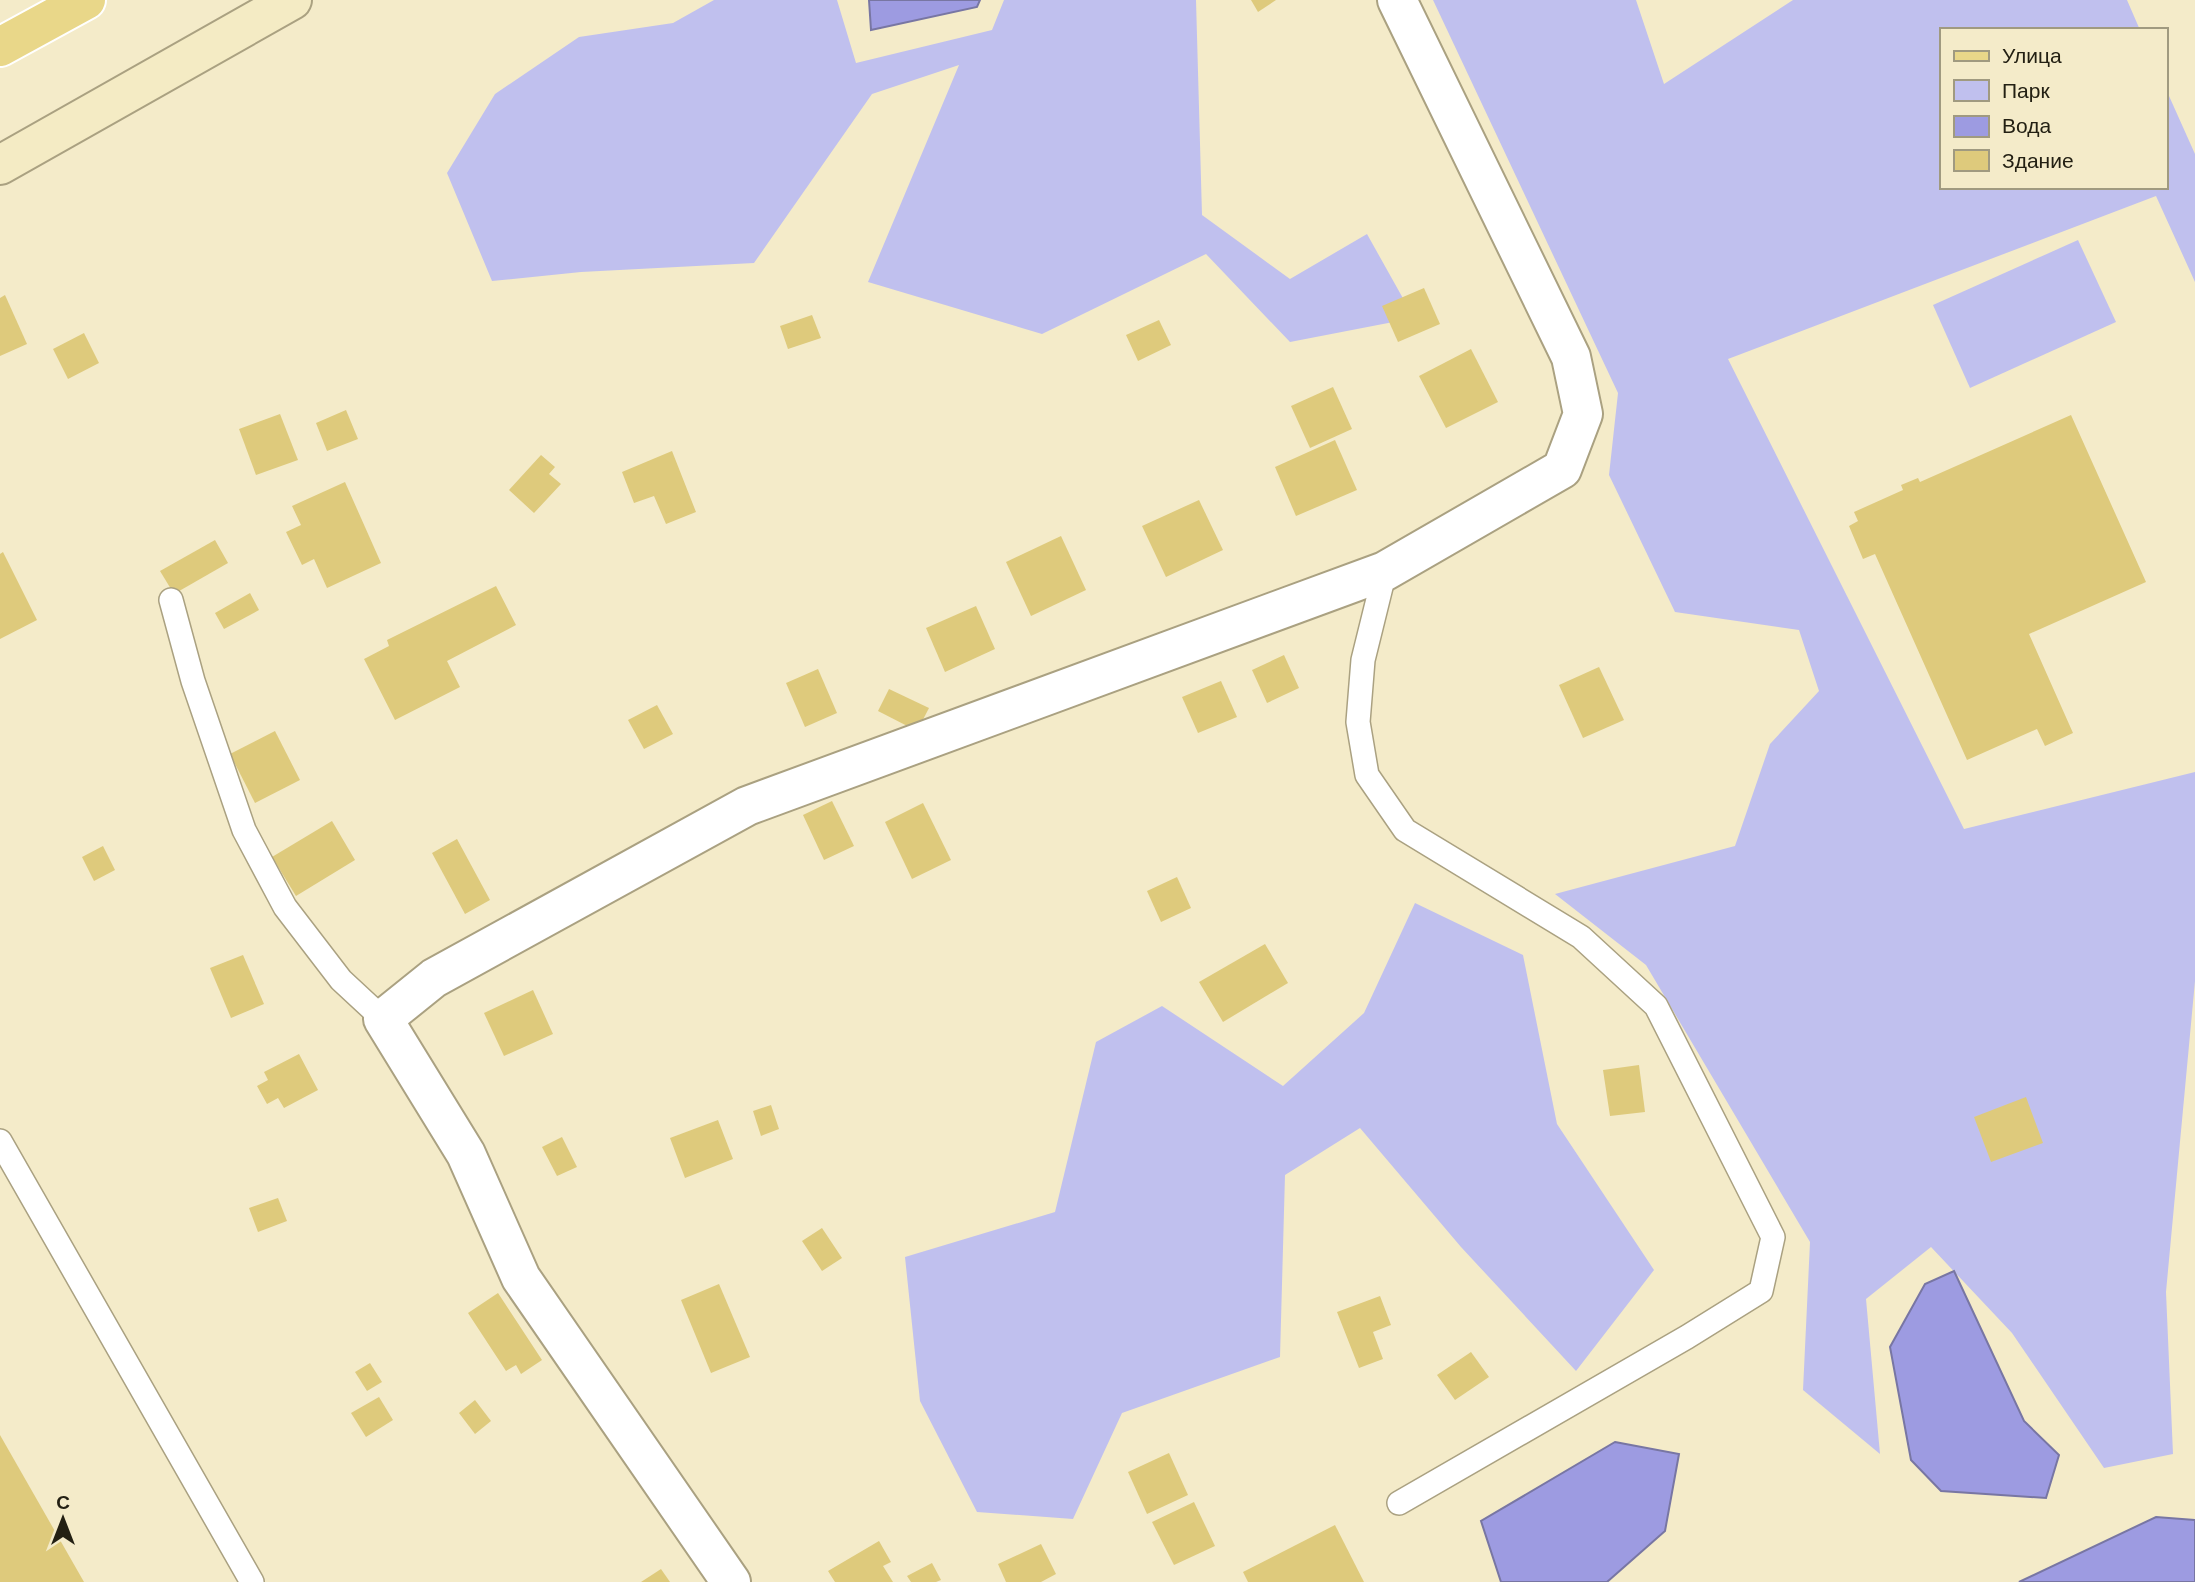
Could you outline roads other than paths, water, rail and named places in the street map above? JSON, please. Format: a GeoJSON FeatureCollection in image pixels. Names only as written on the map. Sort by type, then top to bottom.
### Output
{"type":"FeatureCollection","features":[{"type":"Feature","properties":{"kind":"main road"},"geometry":{"type":"LineString","coordinates":[[0,47],[86,0]]}},
{"type":"Feature","properties":{"kind":"main road"},"geometry":{"type":"LineString","coordinates":[[0,165],[292,0]]}},
{"type":"Feature","properties":{"kind":"street"},"geometry":{"type":"LineString","coordinates":[[731,1582],[521,1279],[466,1154],[383,1019],[434,978],[747,806],[1385,571],[1562,469],[1583,414],[1571,357],[1397,0]]}},
{"type":"Feature","properties":{"kind":"lane"},"geometry":{"type":"LineString","coordinates":[[1385,571],[1363,660],[1358,722],[1367,775],[1405,830],[1581,937],[1656,1006],[1773,1237],[1761,1291],[1688,1337],[1399,1503]]}},
{"type":"Feature","properties":{"kind":"lane"},"geometry":{"type":"LineString","coordinates":[[171,600],[193,681],[244,830],[285,907],[341,980],[383,1019]]}},
{"type":"Feature","properties":{"kind":"lane"},"geometry":{"type":"LineString","coordinates":[[0,1141],[252,1582]]}},
{"type":"Feature","properties":{"kind":"water"},"geometry":{"type":"Polygon","coordinates":[[[869,0],[980,0],[977,7],[871,30],[869,0]]]}},
{"type":"Feature","properties":{"kind":"water"},"geometry":{"type":"Polygon","coordinates":[[[1954,1271],[2024,1421],[2059,1455],[2046,1498],[1941,1491],[1911,1460],[1890,1347],[1925,1284],[1954,1271]]]}},
{"type":"Feature","properties":{"kind":"water"},"geometry":{"type":"Polygon","coordinates":[[[1615,1442],[1679,1454],[1665,1531],[1607,1582],[1501,1582],[1481,1521],[1615,1442]]]}},
{"type":"Feature","properties":{"kind":"water"},"geometry":{"type":"Polygon","coordinates":[[[2156,1517],[2195,1520],[2195,1582],[2019,1582],[2156,1517]]]}}]}
